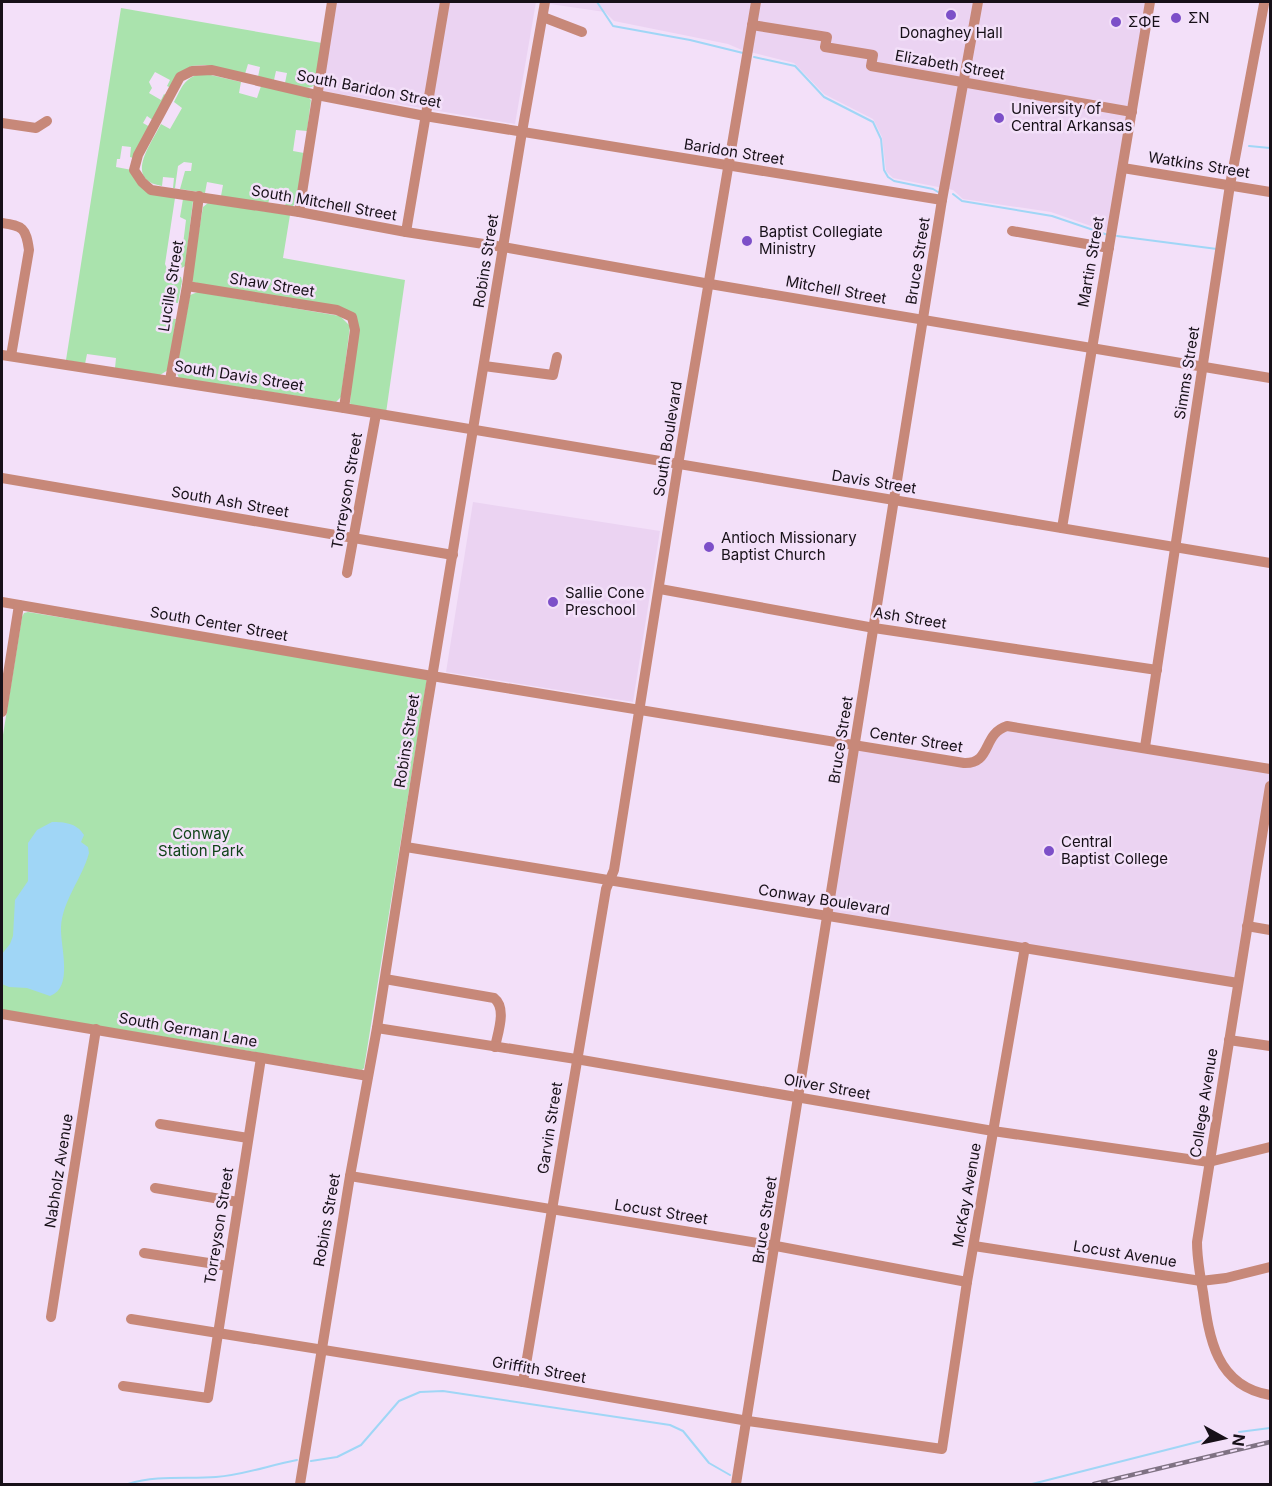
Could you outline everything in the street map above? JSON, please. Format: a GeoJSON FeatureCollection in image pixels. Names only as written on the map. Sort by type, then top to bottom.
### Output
{"type":"FeatureCollection","features":[{"type":"Feature","properties":{"kind":"street"},"geometry":{"type":"LineString","coordinates":[[299,212],[332,2]]}},
{"type":"Feature","properties":{"kind":"street"},"geometry":{"type":"LineString","coordinates":[[406,232],[445,2]]}},
{"type":"Feature","properties":{"kind":"street","name":"Robins Street"},"geometry":{"type":"LineString","coordinates":[[300,1484],[350,1176],[385,979],[472,430],[545,2]]}},
{"type":"Feature","properties":{"kind":"street","name":"South Boulevard"},"geometry":{"type":"LineString","coordinates":[[609,880],[614,870],[678,465],[756,2]]}},
{"type":"Feature","properties":{"kind":"street","name":"Bruce Street"},"geometry":{"type":"LineString","coordinates":[[736,1485],[942,200],[978,2]]}},
{"type":"Feature","properties":{"kind":"street","name":"Martin Street"},"geometry":{"type":"LineString","coordinates":[[1062,528],[1150,2]]}},
{"type":"Feature","properties":{"kind":"street"},"geometry":{"type":"LineString","coordinates":[[1252,2],[1267,4]]}},
{"type":"Feature","properties":{"kind":"street","name":"Simms Street"},"geometry":{"type":"LineString","coordinates":[[1145,747],[1230,186],[1267,4]]}},
{"type":"Feature","properties":{"kind":"street"},"geometry":{"type":"LineString","coordinates":[[543,17],[582,32]]}},
{"type":"Feature","properties":{"kind":"street","name":"Elizabeth Street"},"geometry":{"type":"LineString","coordinates":[[752,25],[827,38],[825,47],[873,55],[871,66],[1132,112]]}},
{"type":"Feature","properties":{"kind":"street","name":"South Baridon Street"},"geometry":{"type":"LineString","coordinates":[[142,182],[134,170],[138,155],[180,78],[192,71],[212,70],[317,95],[522,132]]}},
{"type":"Feature","properties":{"kind":"street"},"geometry":{"type":"LineString","coordinates":[[2,123],[36,128],[47,121]]}},
{"type":"Feature","properties":{"kind":"street","name":"Baridon Street"},"geometry":{"type":"LineString","coordinates":[[522,132],[942,200]]}},
{"type":"Feature","properties":{"kind":"street","name":"Watkins Street"},"geometry":{"type":"LineString","coordinates":[[1123,168],[1270,192]]}},
{"type":"Feature","properties":{"kind":"street","name":"South Mitchell Street"},"geometry":{"type":"LineString","coordinates":[[142,182],[151,190],[299,212],[503,247]]}},
{"type":"Feature","properties":{"kind":"street","name":"Lucille Street"},"geometry":{"type":"LineString","coordinates":[[170,381],[187,286],[199,196]]}},
{"type":"Feature","properties":{"kind":"street"},"geometry":{"type":"LineString","coordinates":[[2,223],[18,226],[27,234],[29,250],[6,355]]}},
{"type":"Feature","properties":{"kind":"street"},"geometry":{"type":"LineString","coordinates":[[1012,231],[1109,248]]}},
{"type":"Feature","properties":{"kind":"street","name":"Mitchell Street"},"geometry":{"type":"LineString","coordinates":[[503,247],[1270,378]]}},
{"type":"Feature","properties":{"kind":"street","name":"Shaw Street"},"geometry":{"type":"LineString","coordinates":[[187,286],[337,310],[352,317],[355,330],[344,408]]}},
{"type":"Feature","properties":{"kind":"street","name":"South Davis Street"},"geometry":{"type":"LineString","coordinates":[[6,355],[472,430]]}},
{"type":"Feature","properties":{"kind":"street"},"geometry":{"type":"LineString","coordinates":[[484,366],[553,375],[557,357]]}},
{"type":"Feature","properties":{"kind":"street","name":"Torreyson Street"},"geometry":{"type":"LineString","coordinates":[[347,573],[376,414]]}},
{"type":"Feature","properties":{"kind":"street","name":"Davis Street"},"geometry":{"type":"LineString","coordinates":[[472,430],[1270,563]]}},
{"type":"Feature","properties":{"kind":"street","name":"South Ash Street"},"geometry":{"type":"LineString","coordinates":[[2,478],[453,555]]}},
{"type":"Feature","properties":{"kind":"street","name":"Ash Street"},"geometry":{"type":"LineString","coordinates":[[660,589],[874,628],[1157,670]]}},
{"type":"Feature","properties":{"kind":"street","name":"South Center Street"},"geometry":{"type":"LineString","coordinates":[[2,602],[432,676]]}},
{"type":"Feature","properties":{"kind":"street"},"geometry":{"type":"LineString","coordinates":[[2,712],[19,605]]}},
{"type":"Feature","properties":{"kind":"street","name":"Center Street"},"geometry":{"type":"LineString","coordinates":[[432,676],[972,763],[979,761],[999,728],[1007,726],[1270,769]]}},
{"type":"Feature","properties":{"kind":"street","name":"College Avenue"},"geometry":{"type":"LineString","coordinates":[[1270,786],[1269,810],[1247,926],[1197,1242],[1197,1264],[1213,1350],[1224,1368],[1243,1385],[1270,1395]]}},
{"type":"Feature","properties":{"kind":"street","name":"Conway Boulevard"},"geometry":{"type":"LineString","coordinates":[[406,847],[1238,983]]}},
{"type":"Feature","properties":{"kind":"street","name":"Garvin Street"},"geometry":{"type":"LineString","coordinates":[[523,1382],[576,1059],[609,880]]}},
{"type":"Feature","properties":{"kind":"street"},"geometry":{"type":"LineString","coordinates":[[1247,926],[1270,930]]}},
{"type":"Feature","properties":{"kind":"street","name":"McKay Avenue"},"geometry":{"type":"LineString","coordinates":[[942,1449],[967,1282],[1025,947]]}},
{"type":"Feature","properties":{"kind":"street"},"geometry":{"type":"LineString","coordinates":[[385,979],[494,998],[498,1001],[501,1013],[495,1047]]}},
{"type":"Feature","properties":{"kind":"street","name":"South German Lane"},"geometry":{"type":"LineString","coordinates":[[2,1014],[368,1076]]}},
{"type":"Feature","properties":{"kind":"street","name":"Oliver Street"},"geometry":{"type":"LineString","coordinates":[[377,1028],[576,1059],[993,1131],[1209,1162],[1270,1147]]}},
{"type":"Feature","properties":{"kind":"street","name":"Nabholz Avenue"},"geometry":{"type":"LineString","coordinates":[[51,1317],[96,1029]]}},
{"type":"Feature","properties":{"kind":"street"},"geometry":{"type":"LineString","coordinates":[[1229,1040],[1270,1046]]}},
{"type":"Feature","properties":{"kind":"street","name":"Torreyson Street"},"geometry":{"type":"LineString","coordinates":[[123,1386],[208,1398],[261,1058]]}},
{"type":"Feature","properties":{"kind":"street"},"geometry":{"type":"LineString","coordinates":[[160,1124],[248,1138]]}},
{"type":"Feature","properties":{"kind":"street","name":"Locust Street"},"geometry":{"type":"LineString","coordinates":[[350,1176],[776,1246],[967,1282]]}},
{"type":"Feature","properties":{"kind":"street"},"geometry":{"type":"LineString","coordinates":[[155,1188],[238,1202]]}},
{"type":"Feature","properties":{"kind":"street","name":"Locust Avenue"},"geometry":{"type":"LineString","coordinates":[[974,1246],[1201,1281],[1226,1278],[1270,1267]]}},
{"type":"Feature","properties":{"kind":"street"},"geometry":{"type":"LineString","coordinates":[[144,1253],[228,1266]]}},
{"type":"Feature","properties":{"kind":"street","name":"Griffith Street"},"geometry":{"type":"LineString","coordinates":[[131,1319],[748,1421],[942,1449]]}},
{"type":"Feature","properties":{"kind":"shaded area"},"geometry":{"type":"Polygon","coordinates":[[[336,2],[536,2],[515,124],[323,91],[336,2]]]}},
{"type":"Feature","properties":{"kind":"shaded area","name":"University of Central Arkansas"},"geometry":{"type":"Polygon","coordinates":[[[536,2],[1147,2],[1108,232],[1051,212],[963,199],[953,190],[893,178],[886,171],[882,137],[873,119],[824,94],[794,63],[742,50],[728,44],[614,21],[605,12],[536,2]]]}},
{"type":"Feature","properties":{"kind":"shaded area","name":"Sallie Cone Preschool"},"geometry":{"type":"Polygon","coordinates":[[[473,502],[660,531],[633,702],[446,672],[473,502]]]}},
{"type":"Feature","properties":{"kind":"shaded area","name":"Central Baptist College"},"geometry":{"type":"Polygon","coordinates":[[[1007,726],[1270,769],[1270,786],[1238,983],[828,916],[856,745],[979,761],[1007,726]]]}},
{"type":"Feature","properties":{"kind":"green space"},"geometry":{"type":"Polygon","coordinates":[[[121,8],[322,43],[316,84],[309,88],[285,83],[287,73],[276,71],[274,80],[258,77],[260,67],[248,64],[245,74],[205,65],[191,66],[171,88],[167,86],[170,80],[155,72],[149,82],[152,88],[149,93],[161,100],[164,94],[167,96],[154,121],[147,116],[143,123],[150,127],[133,158],[130,157],[131,147],[122,146],[116,167],[132,170],[136,179],[175,198],[165,264],[169,273],[181,277],[182,281],[178,303],[168,302],[166,318],[176,319],[168,370],[160,375],[115,368],[116,358],[87,354],[85,364],[66,360],[121,8]]]}},
{"type":"Feature","properties":{"kind":"green space"},"geometry":{"type":"Polygon","coordinates":[[[202,73],[241,82],[239,93],[257,98],[261,86],[308,97],[311,100],[307,131],[296,130],[293,151],[304,153],[297,200],[293,206],[285,207],[287,195],[271,192],[268,204],[221,196],[223,185],[207,182],[205,193],[180,189],[185,171],[191,171],[192,163],[184,162],[178,166],[175,188],[173,188],[174,178],[163,177],[162,186],[144,177],[143,160],[161,124],[170,129],[182,108],[174,102],[182,88],[187,80],[202,73]]]}},
{"type":"Feature","properties":{"kind":"green space"},"geometry":{"type":"Polygon","coordinates":[[[183,199],[193,201],[185,266],[180,269],[186,220],[180,217],[183,199]]]}},
{"type":"Feature","properties":{"kind":"green space"},"geometry":{"type":"Polygon","coordinates":[[[208,203],[290,215],[283,258],[405,280],[386,413],[350,403],[357,319],[193,282],[191,278],[203,207],[208,203]]]}},
{"type":"Feature","properties":{"kind":"green space"},"geometry":{"type":"Polygon","coordinates":[[[198,292],[340,316],[350,326],[341,397],[336,402],[179,378],[176,371],[190,295],[198,292]]]}},
{"type":"Feature","properties":{"kind":"green space","name":"Conway Station Park"},"geometry":{"type":"Polygon","coordinates":[[[28,612],[427,679],[362,1070],[2,1010],[2,741],[22,617],[28,612]]]}},
{"type":"Feature","properties":{"kind":"water"},"geometry":{"type":"Polygon","coordinates":[[[52,822],[66,823],[78,828],[84,835],[81,842],[88,847],[89,853],[62,917],[64,976],[62,985],[50,996],[27,988],[9,987],[2,984],[2,954],[13,936],[15,900],[28,881],[28,843],[37,830],[52,822]]]}},
{"type":"Feature","properties":{"kind":"waterway"},"geometry":{"type":"LineString","coordinates":[[597,2],[613,26],[690,40],[743,53]]}},
{"type":"Feature","properties":{"kind":"waterway"},"geometry":{"type":"LineString","coordinates":[[754,57],[795,66],[824,97],[873,122],[881,139],[884,170],[888,177],[894,181],[938,192]]}},
{"type":"Feature","properties":{"kind":"waterway"},"geometry":{"type":"LineString","coordinates":[[1249,146],[1270,148]]}},
{"type":"Feature","properties":{"kind":"waterway"},"geometry":{"type":"LineString","coordinates":[[953,194],[962,201],[1052,216],[1108,235]]}},
{"type":"Feature","properties":{"kind":"waterway"},"geometry":{"type":"LineString","coordinates":[[1117,236],[1217,249]]}},
{"type":"Feature","properties":{"kind":"waterway"},"geometry":{"type":"LineString","coordinates":[[311,1461],[337,1457],[361,1445],[399,1401],[420,1392],[443,1391],[670,1425],[683,1431],[709,1463],[730,1475]]}},
{"type":"Feature","properties":{"kind":"waterway"},"geometry":{"type":"LineString","coordinates":[[1239,1432],[1270,1428]]}},
{"type":"Feature","properties":{"kind":"waterway"},"geometry":{"type":"LineString","coordinates":[[1032,1484],[1225,1435]]}},
{"type":"Feature","properties":{"kind":"waterway"},"geometry":{"type":"LineString","coordinates":[[128,1484],[161,1478],[226,1476],[297,1460]]}},
{"type":"Feature","properties":{"kind":"railway"},"geometry":{"type":"LineString","coordinates":[[1094,1484],[1270,1442]]}},
{"type":"Feature","properties":{"kind":"place","name":"Donaghey Hall"},"geometry":{"type":"Point","coordinates":[951,15]}},
{"type":"Feature","properties":{"kind":"place","name":"ΣΝ"},"geometry":{"type":"Point","coordinates":[1176,18]}},
{"type":"Feature","properties":{"kind":"place","name":"ΣΦΕ"},"geometry":{"type":"Point","coordinates":[1116,22]}},
{"type":"Feature","properties":{"kind":"place","name":"University of Central Arkansas"},"geometry":{"type":"Point","coordinates":[999,118]}},
{"type":"Feature","properties":{"kind":"place","name":"Baptist Collegiate Ministry"},"geometry":{"type":"Point","coordinates":[747,241]}},
{"type":"Feature","properties":{"kind":"place","name":"Antioch Missionary Baptist Church"},"geometry":{"type":"Point","coordinates":[709,547]}},
{"type":"Feature","properties":{"kind":"place","name":"Sallie Cone Preschool"},"geometry":{"type":"Point","coordinates":[553,602]}},
{"type":"Feature","properties":{"kind":"place","name":"Central Baptist College"},"geometry":{"type":"Point","coordinates":[1049,851]}}]}
